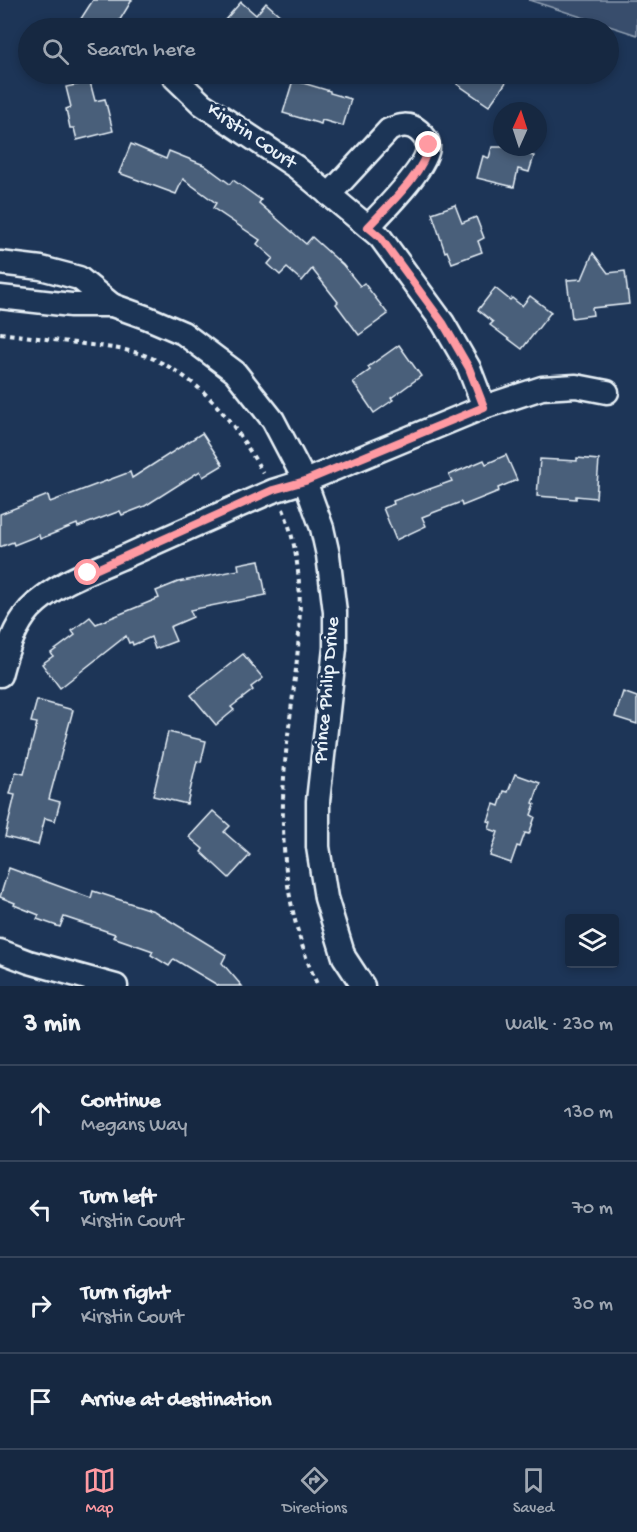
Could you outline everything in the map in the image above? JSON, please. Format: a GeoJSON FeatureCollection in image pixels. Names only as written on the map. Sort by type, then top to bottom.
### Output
{"type":"FeatureCollection","features":[{"type":"Feature","properties":{"kind":"street","name":"Kirstin Court"},"geometry":{"type":"LineString","coordinates":[[181,84],[202,104],[296,168],[380,237],[443,323],[469,368],[484,407]]}},
{"type":"Feature","properties":{"kind":"street"},"geometry":{"type":"LineString","coordinates":[[329,195],[389,130],[399,125],[413,126],[424,136],[429,145],[426,157],[420,169],[368,227]]}},
{"type":"Feature","properties":{"kind":"street","name":"Prince Philip Drive"},"geometry":{"type":"LineString","coordinates":[[0,263],[40,268],[79,278],[112,305],[183,333],[235,372],[273,420],[305,481],[322,528],[335,612],[335,648],[318,801],[318,847],[326,898],[344,957],[363,986]]}},
{"type":"Feature","properties":{"kind":"street","name":"Prince Philip Drive"},"geometry":{"type":"LineString","coordinates":[[0,297],[71,305],[112,305]]}},
{"type":"Feature","properties":{"kind":"street"},"geometry":{"type":"LineString","coordinates":[[0,675],[5,656],[20,622],[31,608],[46,595],[88,573],[273,490],[305,481],[484,407],[542,388],[576,386],[607,392]]}},
{"type":"Feature","properties":{"kind":"street"},"geometry":{"type":"LineString","coordinates":[[0,951],[29,962],[116,986]]}},
{"type":"Feature","properties":{"kind":"path"},"geometry":{"type":"LineString","coordinates":[[0,333],[120,349],[153,358],[185,377],[214,402],[240,434],[284,512],[293,548],[299,589],[300,633],[285,755],[281,817],[282,841],[286,883],[307,963],[318,986]]}},
{"type":"Feature","properties":{"kind":"shaded area"},"geometry":{"type":"Polygon","coordinates":[[[529,0],[637,0],[637,35],[619,29],[619,18],[585,18],[529,0]]]}},
{"type":"Feature","properties":{"kind":"building"},"geometry":{"type":"Polygon","coordinates":[[[93,0],[132,0],[121,18],[81,18],[93,0]]]}},
{"type":"Feature","properties":{"kind":"building"},"geometry":{"type":"Polygon","coordinates":[[[241,2],[256,15],[266,3],[283,18],[227,18],[241,2]]]}},
{"type":"Feature","properties":{"kind":"building"},"geometry":{"type":"Polygon","coordinates":[[[91,84],[95,101],[105,99],[113,131],[77,140],[74,128],[70,128],[66,109],[71,107],[66,87],[91,84]]]}},
{"type":"Feature","properties":{"kind":"building"},"geometry":{"type":"Polygon","coordinates":[[[292,84],[306,84],[351,99],[343,126],[322,120],[321,124],[283,113],[292,84]]]}},
{"type":"Feature","properties":{"kind":"building"},"geometry":{"type":"Polygon","coordinates":[[[457,84],[505,84],[489,106],[457,84]]]}},
{"type":"Feature","properties":{"kind":"building"},"geometry":{"type":"Polygon","coordinates":[[[131,144],[166,159],[169,151],[204,165],[230,184],[233,180],[261,200],[259,203],[306,244],[312,237],[343,265],[360,286],[364,283],[388,314],[359,335],[336,304],[338,302],[312,269],[302,281],[287,268],[280,275],[268,264],[273,258],[257,244],[260,240],[213,208],[216,203],[183,179],[176,194],[119,173],[131,144]]]}},
{"type":"Feature","properties":{"kind":"building"},"geometry":{"type":"Polygon","coordinates":[[[492,147],[493,156],[534,156],[529,172],[518,169],[514,187],[477,178],[483,156],[489,158],[492,147]]]}},
{"type":"Feature","properties":{"kind":"building"},"geometry":{"type":"Polygon","coordinates":[[[455,205],[462,223],[476,217],[484,238],[478,241],[482,252],[452,263],[447,251],[445,252],[432,213],[455,205]]]}},
{"type":"Feature","properties":{"kind":"building"},"geometry":{"type":"Polygon","coordinates":[[[593,253],[608,273],[625,271],[629,304],[592,308],[593,315],[572,318],[567,280],[582,279],[593,253]]]}},
{"type":"Feature","properties":{"kind":"building"},"geometry":{"type":"Polygon","coordinates":[[[495,288],[522,306],[530,296],[551,312],[522,349],[490,325],[493,322],[478,310],[495,288]]]}},
{"type":"Feature","properties":{"kind":"building"},"geometry":{"type":"Polygon","coordinates":[[[399,345],[421,376],[374,413],[353,382],[370,370],[368,367],[399,345]]]}},
{"type":"Feature","properties":{"kind":"building"},"geometry":{"type":"Polygon","coordinates":[[[202,433],[223,465],[203,477],[200,471],[145,506],[122,515],[120,511],[78,527],[77,524],[40,539],[39,535],[14,545],[13,542],[0,547],[0,514],[48,495],[50,502],[130,472],[132,478],[202,433]]]}},
{"type":"Feature","properties":{"kind":"building"},"geometry":{"type":"Polygon","coordinates":[[[506,455],[517,480],[498,488],[499,491],[462,506],[461,502],[422,517],[426,526],[396,540],[383,508],[394,504],[393,501],[452,481],[449,475],[484,460],[486,464],[506,455]]]}},
{"type":"Feature","properties":{"kind":"building"},"geometry":{"type":"Polygon","coordinates":[[[577,458],[599,460],[596,498],[537,496],[540,459],[577,461],[577,458]]]}},
{"type":"Feature","properties":{"kind":"building"},"geometry":{"type":"Polygon","coordinates":[[[259,560],[266,595],[190,610],[193,617],[170,627],[176,641],[155,649],[151,637],[133,645],[132,642],[129,643],[126,636],[60,688],[42,664],[53,656],[51,653],[75,635],[72,631],[90,617],[96,624],[159,598],[156,591],[178,582],[239,570],[238,564],[259,560]]]}},
{"type":"Feature","properties":{"kind":"building"},"geometry":{"type":"Polygon","coordinates":[[[243,654],[263,678],[251,687],[253,690],[231,707],[234,710],[216,725],[191,695],[243,654]]]}},
{"type":"Feature","properties":{"kind":"building"},"geometry":{"type":"Polygon","coordinates":[[[623,692],[637,697],[637,724],[615,717],[623,692]]]}},
{"type":"Feature","properties":{"kind":"building"},"geometry":{"type":"Polygon","coordinates":[[[37,700],[73,710],[49,799],[60,802],[55,821],[45,818],[38,845],[5,837],[15,795],[10,794],[16,772],[24,774],[37,723],[31,722],[37,700]]]}},
{"type":"Feature","properties":{"kind":"building"},"geometry":{"type":"Polygon","coordinates":[[[168,732],[206,741],[201,762],[197,761],[187,804],[153,796],[168,732]]]}},
{"type":"Feature","properties":{"kind":"building"},"geometry":{"type":"Polygon","coordinates":[[[515,774],[540,783],[533,803],[535,804],[531,815],[535,817],[529,834],[525,833],[511,863],[490,856],[498,832],[489,829],[491,822],[488,821],[494,804],[499,806],[504,791],[508,792],[515,774]]]}},
{"type":"Feature","properties":{"kind":"building"},"geometry":{"type":"Polygon","coordinates":[[[213,811],[230,826],[224,832],[250,855],[229,878],[201,852],[203,849],[189,837],[213,811]]]}},
{"type":"Feature","properties":{"kind":"building"},"geometry":{"type":"Polygon","coordinates":[[[9,868],[91,898],[93,891],[154,911],[226,955],[222,963],[242,986],[219,986],[174,959],[169,966],[151,955],[153,951],[113,937],[115,934],[64,917],[60,927],[37,919],[39,915],[0,897],[9,868]]]}},
{"type":"Feature","properties":{"kind":"route"},"geometry":{"type":"LineString","coordinates":[[88,573],[273,490],[305,481],[484,407],[469,368],[443,323],[380,237],[368,227],[420,169],[429,145]]}}]}
